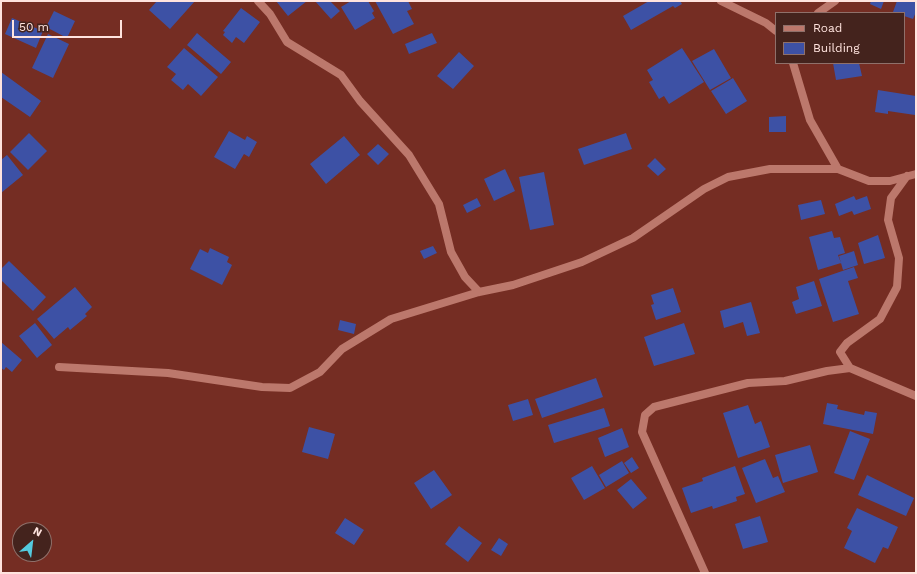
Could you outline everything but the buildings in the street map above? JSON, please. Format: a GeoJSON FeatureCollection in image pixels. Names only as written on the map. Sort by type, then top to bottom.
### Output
{"type":"FeatureCollection","features":[{"type":"Feature","properties":{"kind":"street"},"geometry":{"type":"LineString","coordinates":[[258,1],[270,14],[287,42],[341,75],[360,101],[409,155],[439,204],[451,252],[465,277],[479,292]]}},
{"type":"Feature","properties":{"kind":"street"},"geometry":{"type":"LineString","coordinates":[[721,1],[766,23],[775,30]]}},
{"type":"Feature","properties":{"kind":"street"},"geometry":{"type":"LineString","coordinates":[[819,12],[835,1]]}},
{"type":"Feature","properties":{"kind":"street"},"geometry":{"type":"LineString","coordinates":[[793,64],[810,120],[838,169]]}},
{"type":"Feature","properties":{"kind":"street"},"geometry":{"type":"LineString","coordinates":[[59,367],[168,373],[262,387],[290,388],[320,372],[342,349],[391,319],[479,292],[513,284],[582,262],[633,238],[704,189],[728,177],[770,169],[838,169],[869,181],[890,181],[916,174]]}},
{"type":"Feature","properties":{"kind":"street"},"geometry":{"type":"LineString","coordinates":[[850,368],[840,352],[847,343],[880,319],[897,287],[899,258],[888,220],[891,198],[907,176]]}},
{"type":"Feature","properties":{"kind":"street"},"geometry":{"type":"LineString","coordinates":[[705,573],[642,432],[646,415],[654,407],[666,402],[748,383],[785,381],[827,371],[850,368],[916,396]]}}]}
